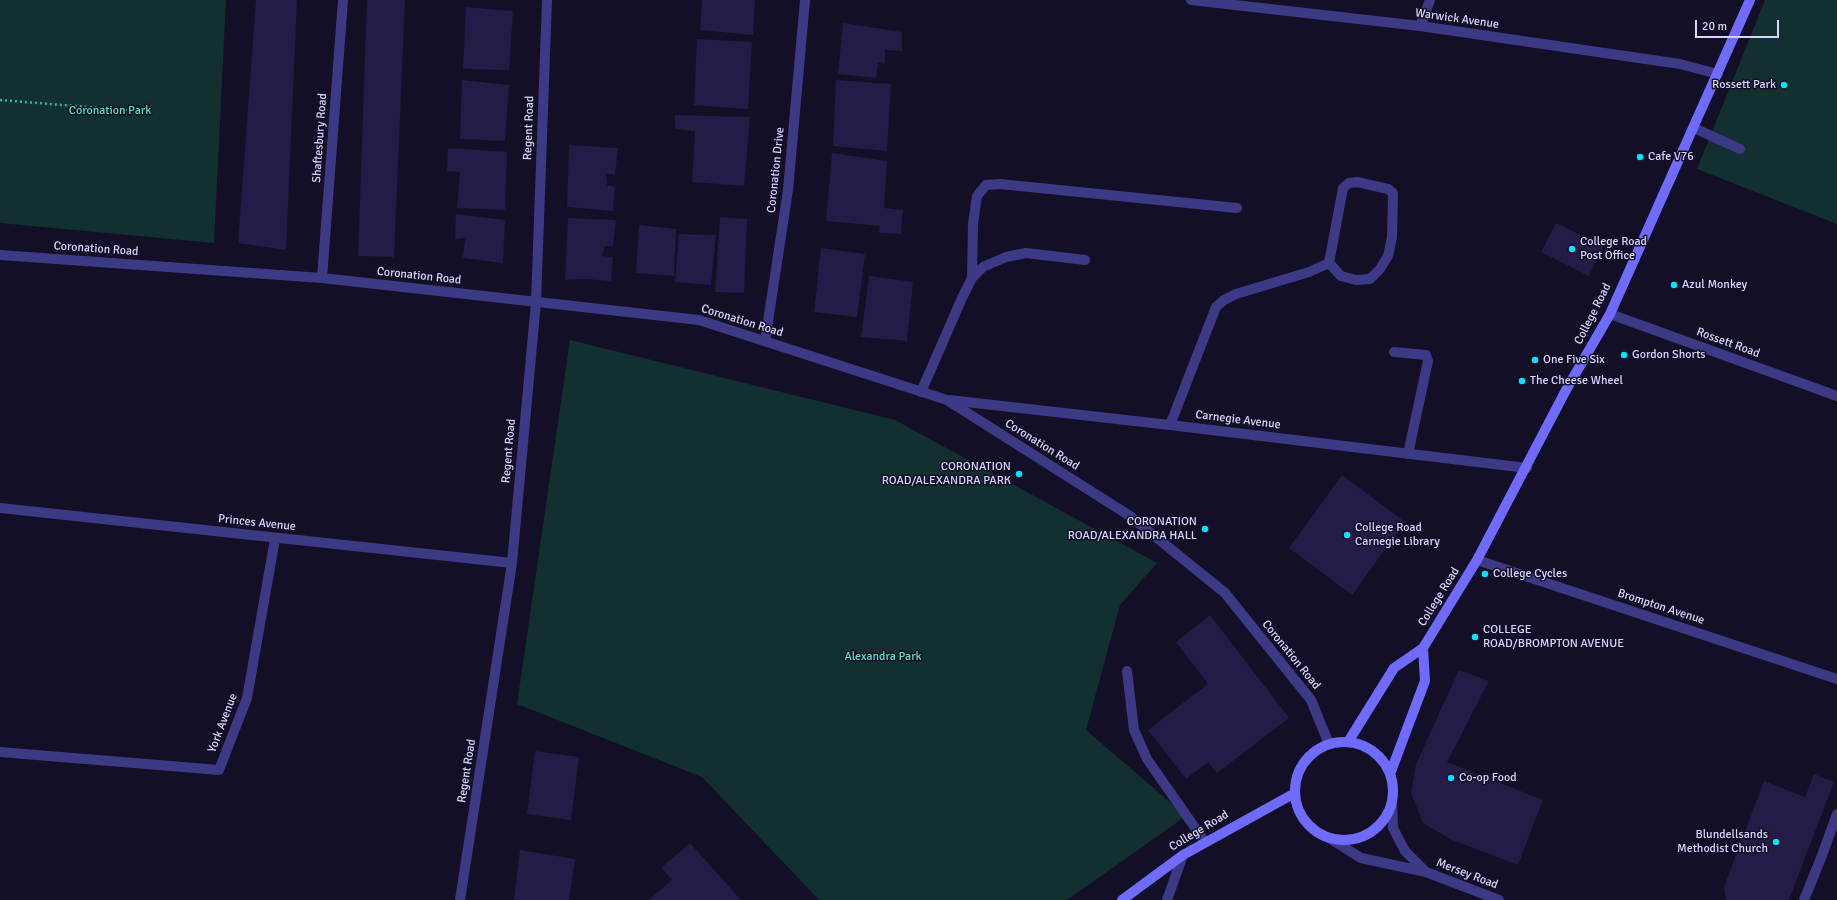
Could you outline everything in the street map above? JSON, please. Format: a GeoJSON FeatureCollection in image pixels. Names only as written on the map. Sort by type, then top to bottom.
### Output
{"type":"FeatureCollection","features":[{"type":"Feature","properties":{"kind":"street","name":"Shaftesbury Road"},"geometry":{"type":"LineString","coordinates":[[322,278],[343,0]]}},
{"type":"Feature","properties":{"kind":"street","name":"Regent Road"},"geometry":{"type":"LineString","coordinates":[[460,900],[512,563],[536,302],[547,0]]}},
{"type":"Feature","properties":{"kind":"street","name":"Coronation Drive"},"geometry":{"type":"LineString","coordinates":[[765,341],[788,190],[805,0]]}},
{"type":"Feature","properties":{"kind":"street","name":"Warwick Avenue"},"geometry":{"type":"LineString","coordinates":[[1191,0],[1420,26],[1680,64],[1718,74]]}},
{"type":"Feature","properties":{"kind":"street"},"geometry":{"type":"LineString","coordinates":[[1420,26],[1430,0]]}},
{"type":"Feature","properties":{"kind":"street","name":"College Road"},"geometry":{"type":"LineString","coordinates":[[1348,742],[1394,668],[1423,648],[1477,560],[1527,468],[1566,390],[1610,314],[1750,0]]}},
{"type":"Feature","properties":{"kind":"street"},"geometry":{"type":"LineString","coordinates":[[1694,128],[1740,149]]}},
{"type":"Feature","properties":{"kind":"street"},"geometry":{"type":"LineString","coordinates":[[1357,182],[1388,188],[1393,193],[1392,237],[1388,256],[1380,269],[1370,279],[1356,280],[1340,276],[1329,263],[1343,188],[1349,183],[1357,182]]}},
{"type":"Feature","properties":{"kind":"street"},"geometry":{"type":"LineString","coordinates":[[972,278],[973,224],[977,196],[986,185],[1015,185],[1237,208]]}},
{"type":"Feature","properties":{"kind":"street"},"geometry":{"type":"LineString","coordinates":[[921,392],[962,298],[972,278],[983,267],[1006,257],[1026,252],[1085,260]]}},
{"type":"Feature","properties":{"kind":"street","name":"Coronation Road"},"geometry":{"type":"LineString","coordinates":[[0,255],[322,278],[699,320],[947,400],[1130,516],[1225,593],[1311,700],[1329,744]]}},
{"type":"Feature","properties":{"kind":"street"},"geometry":{"type":"LineString","coordinates":[[1170,425],[1216,307],[1224,300],[1236,294],[1309,272],[1329,263]]}},
{"type":"Feature","properties":{"kind":"street","name":"Rossett Road"},"geometry":{"type":"LineString","coordinates":[[1610,314],[1837,396]]}},
{"type":"Feature","properties":{"kind":"street"},"geometry":{"type":"LineString","coordinates":[[1394,352],[1426,355],[1428,361],[1408,454]]}},
{"type":"Feature","properties":{"kind":"street","name":"Carnegie Avenue"},"geometry":{"type":"LineString","coordinates":[[947,400],[1527,468]]}},
{"type":"Feature","properties":{"kind":"street","name":"Princes Avenue"},"geometry":{"type":"LineString","coordinates":[[0,508],[275,539],[512,563]]}},
{"type":"Feature","properties":{"kind":"street","name":"York Avenue"},"geometry":{"type":"LineString","coordinates":[[0,752],[219,770],[247,698],[275,539]]}},
{"type":"Feature","properties":{"kind":"street","name":"Brompton Avenue"},"geometry":{"type":"LineString","coordinates":[[1477,560],[1837,679]]}},
{"type":"Feature","properties":{"kind":"street"},"geometry":{"type":"LineString","coordinates":[[1390,774],[1425,681],[1423,648]]}},
{"type":"Feature","properties":{"kind":"street"},"geometry":{"type":"LineString","coordinates":[[1127,672],[1134,730],[1147,759],[1205,842]]}},
{"type":"Feature","properties":{"kind":"street"},"geometry":{"type":"LineString","coordinates":[[1348,742],[1361,745],[1373,752],[1383,761],[1390,774],[1393,787],[1392,801],[1386,816],[1375,829],[1361,837],[1345,840],[1329,838],[1316,831],[1305,821],[1298,808],[1295,793],[1297,777],[1304,762],[1315,751],[1329,744],[1348,742]]}},
{"type":"Feature","properties":{"kind":"street","name":"College Road"},"geometry":{"type":"LineString","coordinates":[[1122,900],[1183,855],[1295,793]]}},
{"type":"Feature","properties":{"kind":"street","name":"Mersey Road"},"geometry":{"type":"LineString","coordinates":[[1392,801],[1393,828],[1405,851],[1426,872]]}},
{"type":"Feature","properties":{"kind":"street"},"geometry":{"type":"LineString","coordinates":[[1804,900],[1837,814]]}},
{"type":"Feature","properties":{"kind":"street","name":"Mersey Road"},"geometry":{"type":"LineString","coordinates":[[1329,838],[1361,858],[1426,872],[1499,900]]}},
{"type":"Feature","properties":{"kind":"street"},"geometry":{"type":"LineString","coordinates":[[1168,900],[1183,855]]}},
{"type":"Feature","properties":{"kind":"path"},"geometry":{"type":"LineString","coordinates":[[0,100],[150,112]]}},
{"type":"Feature","properties":{"kind":"green space","name":"Coronation Park"},"geometry":{"type":"Polygon","coordinates":[[[0,0],[226,0],[214,243],[0,223],[0,0]]]}},
{"type":"Feature","properties":{"kind":"green space","name":"Rossett Park"},"geometry":{"type":"Polygon","coordinates":[[[1765,0],[1837,0],[1837,224],[1697,169],[1765,0]]]}},
{"type":"Feature","properties":{"kind":"green space","name":"Alexandra Park"},"geometry":{"type":"Polygon","coordinates":[[[570,340],[895,420],[1157,563],[1120,605],[1086,730],[1186,816],[1067,900],[819,900],[702,777],[517,704],[570,340]]]}},
{"type":"Feature","properties":{"kind":"building"},"geometry":{"type":"Polygon","coordinates":[[[256,0],[297,0],[286,250],[238,243],[256,0]]]}},
{"type":"Feature","properties":{"kind":"building"},"geometry":{"type":"Polygon","coordinates":[[[367,0],[405,0],[394,257],[358,256],[367,0]]]}},
{"type":"Feature","properties":{"kind":"building"},"geometry":{"type":"Polygon","coordinates":[[[702,0],[755,0],[753,35],[700,30],[702,0]]]}},
{"type":"Feature","properties":{"kind":"building"},"geometry":{"type":"Polygon","coordinates":[[[466,7],[513,11],[509,70],[463,69],[466,7]]]}},
{"type":"Feature","properties":{"kind":"building"},"geometry":{"type":"Polygon","coordinates":[[[843,23],[902,32],[902,51],[885,50],[885,64],[878,63],[876,78],[838,74],[843,23]]]}},
{"type":"Feature","properties":{"kind":"building"},"geometry":{"type":"Polygon","coordinates":[[[697,39],[752,42],[748,109],[694,105],[697,39]]]}},
{"type":"Feature","properties":{"kind":"building"},"geometry":{"type":"Polygon","coordinates":[[[462,80],[509,85],[505,141],[460,139],[462,80]]]}},
{"type":"Feature","properties":{"kind":"building"},"geometry":{"type":"Polygon","coordinates":[[[836,80],[891,84],[887,151],[833,146],[836,80]]]}},
{"type":"Feature","properties":{"kind":"building"},"geometry":{"type":"Polygon","coordinates":[[[675,115],[750,117],[744,186],[692,182],[695,131],[675,129],[675,115]]]}},
{"type":"Feature","properties":{"kind":"building"},"geometry":{"type":"Polygon","coordinates":[[[569,145],[618,148],[615,175],[606,173],[607,185],[615,187],[613,211],[567,207],[569,145]]]}},
{"type":"Feature","properties":{"kind":"building"},"geometry":{"type":"Polygon","coordinates":[[[448,148],[507,152],[505,210],[457,208],[460,172],[447,171],[448,148]]]}},
{"type":"Feature","properties":{"kind":"building"},"geometry":{"type":"Polygon","coordinates":[[[832,153],[887,161],[884,208],[903,210],[901,234],[879,233],[880,226],[826,221],[832,153]]]}},
{"type":"Feature","properties":{"kind":"building"},"geometry":{"type":"Polygon","coordinates":[[[456,214],[505,220],[503,263],[463,258],[465,238],[455,239],[456,214]]]}},
{"type":"Feature","properties":{"kind":"building"},"geometry":{"type":"Polygon","coordinates":[[[720,217],[747,219],[744,293],[715,292],[720,217]]]}},
{"type":"Feature","properties":{"kind":"building"},"geometry":{"type":"Polygon","coordinates":[[[568,218],[616,220],[613,246],[605,246],[602,256],[613,257],[611,281],[585,279],[565,280],[568,218]]]}},
{"type":"Feature","properties":{"kind":"building","name":"College Road Post Office"},"geometry":{"type":"Polygon","coordinates":[[[1556,223],[1603,246],[1589,276],[1541,252],[1556,223]]]}},
{"type":"Feature","properties":{"kind":"building"},"geometry":{"type":"Polygon","coordinates":[[[639,225],[676,229],[674,276],[636,273],[639,225]]]}},
{"type":"Feature","properties":{"kind":"building"},"geometry":{"type":"Polygon","coordinates":[[[679,234],[716,235],[711,285],[675,282],[679,234]]]}},
{"type":"Feature","properties":{"kind":"building"},"geometry":{"type":"Polygon","coordinates":[[[821,248],[865,254],[857,317],[814,312],[821,248]]]}},
{"type":"Feature","properties":{"kind":"building"},"geometry":{"type":"Polygon","coordinates":[[[869,276],[913,282],[907,341],[861,337],[869,276]]]}},
{"type":"Feature","properties":{"kind":"building","name":"College Road Carnegie Library"},"geometry":{"type":"Polygon","coordinates":[[[1342,475],[1405,522],[1352,595],[1289,548],[1342,475]]]}},
{"type":"Feature","properties":{"kind":"building"},"geometry":{"type":"Polygon","coordinates":[[[1210,615],[1289,718],[1217,773],[1208,762],[1186,779],[1148,730],[1208,684],[1176,642],[1210,615]]]}},
{"type":"Feature","properties":{"kind":"building","name":"Co-op Food"},"geometry":{"type":"Polygon","coordinates":[[[1459,670],[1489,681],[1447,762],[1543,800],[1518,865],[1452,840],[1423,823],[1411,793],[1416,764],[1459,670]]]}},
{"type":"Feature","properties":{"kind":"building"},"geometry":{"type":"Polygon","coordinates":[[[535,751],[579,757],[571,820],[527,814],[535,751]]]}},
{"type":"Feature","properties":{"kind":"building","name":"Blundellsands Methodist Church"},"geometry":{"type":"Polygon","coordinates":[[[1814,774],[1834,782],[1789,900],[1726,900],[1724,887],[1764,781],[1805,797],[1814,774]]]}},
{"type":"Feature","properties":{"kind":"building"},"geometry":{"type":"Polygon","coordinates":[[[690,843],[741,900],[650,899],[672,880],[661,868],[690,843]]]}},
{"type":"Feature","properties":{"kind":"building"},"geometry":{"type":"Polygon","coordinates":[[[520,850],[575,859],[569,900],[514,900],[520,850]]]}},
{"type":"Feature","properties":{"kind":"place","name":"Rossett Park"},"geometry":{"type":"Point","coordinates":[1784,85]}},
{"type":"Feature","properties":{"kind":"place","name":"Cafe V76"},"geometry":{"type":"Point","coordinates":[1640,157]}},
{"type":"Feature","properties":{"kind":"place","name":"College Road Post Office"},"geometry":{"type":"Point","coordinates":[1572,249]}},
{"type":"Feature","properties":{"kind":"place","name":"Azul Monkey"},"geometry":{"type":"Point","coordinates":[1674,285]}},
{"type":"Feature","properties":{"kind":"place","name":"Gordon Shorts"},"geometry":{"type":"Point","coordinates":[1624,355]}},
{"type":"Feature","properties":{"kind":"place","name":"One Five Six"},"geometry":{"type":"Point","coordinates":[1535,360]}},
{"type":"Feature","properties":{"kind":"place","name":"The Cheese Wheel"},"geometry":{"type":"Point","coordinates":[1522,381]}},
{"type":"Feature","properties":{"kind":"place","name":"CORONATION ROAD/ALEXANDRA PARK"},"geometry":{"type":"Point","coordinates":[1019,474]}},
{"type":"Feature","properties":{"kind":"place","name":"CORONATION ROAD/ALEXANDRA HALL"},"geometry":{"type":"Point","coordinates":[1205,529]}},
{"type":"Feature","properties":{"kind":"place","name":"College Road Carnegie Library"},"geometry":{"type":"Point","coordinates":[1347,535]}},
{"type":"Feature","properties":{"kind":"place","name":"College Cycles"},"geometry":{"type":"Point","coordinates":[1485,574]}},
{"type":"Feature","properties":{"kind":"place","name":"COLLEGE ROAD/BROMPTON AVENUE"},"geometry":{"type":"Point","coordinates":[1475,637]}},
{"type":"Feature","properties":{"kind":"place","name":"Co-op Food"},"geometry":{"type":"Point","coordinates":[1451,778]}},
{"type":"Feature","properties":{"kind":"place","name":"Blundellsands Methodist Church"},"geometry":{"type":"Point","coordinates":[1776,842]}}]}
